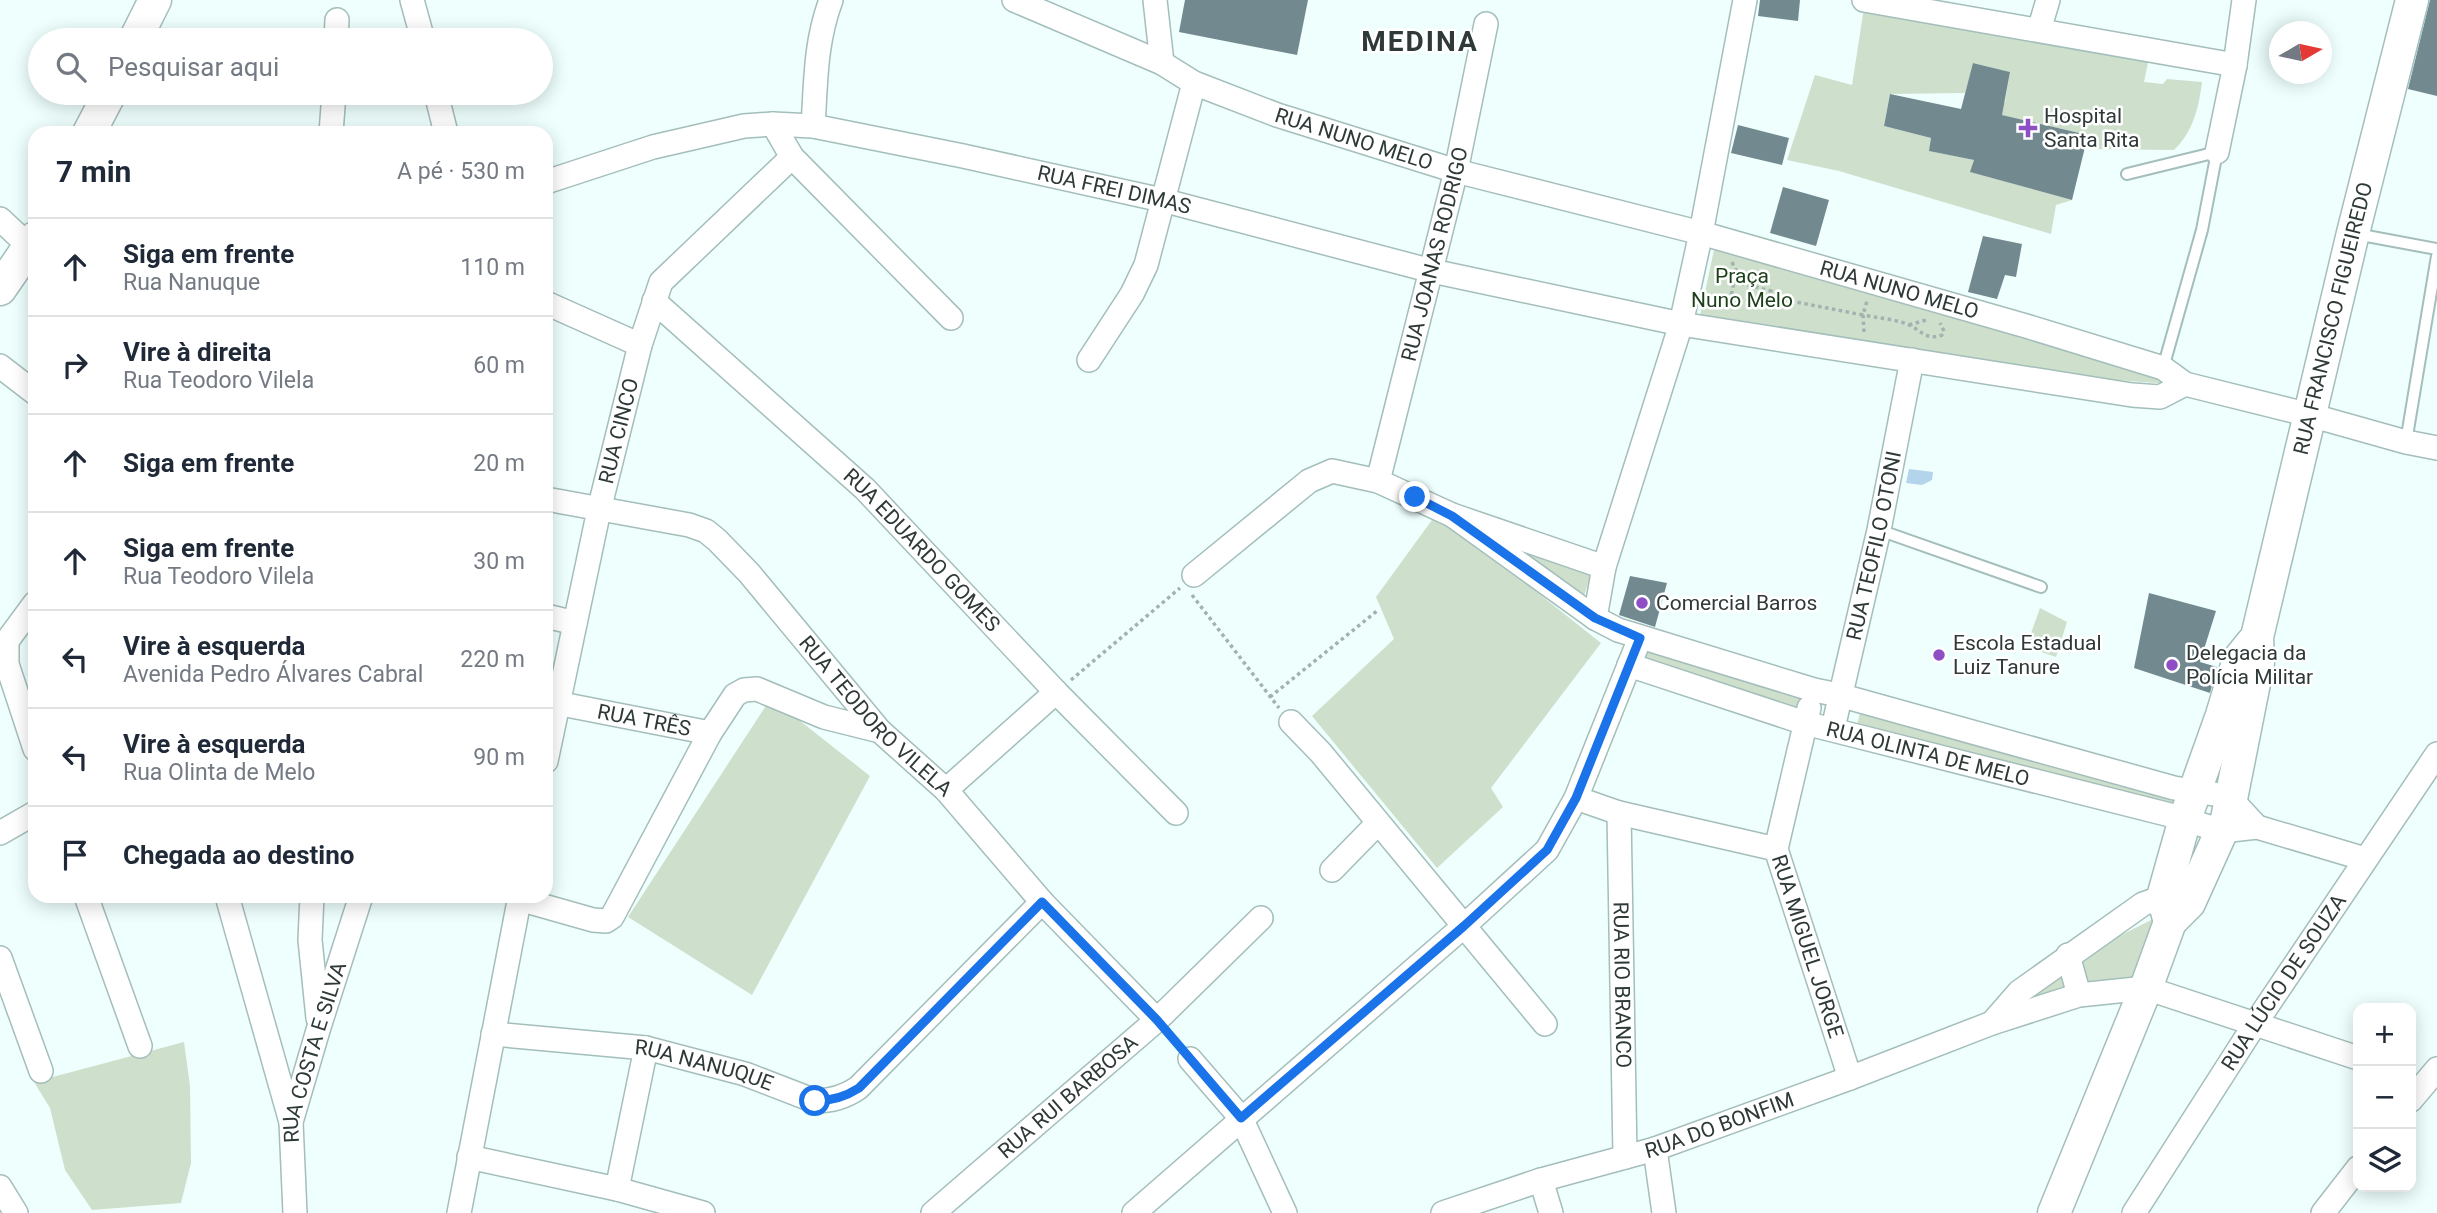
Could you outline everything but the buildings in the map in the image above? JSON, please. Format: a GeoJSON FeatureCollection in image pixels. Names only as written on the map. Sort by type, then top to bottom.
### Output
{"type":"FeatureCollection","features":[{"type":"Feature","properties":{"kind":"street"},"geometry":{"type":"LineString","coordinates":[[141,28],[155,0]]}},
{"type":"Feature","properties":{"kind":"street"},"geometry":{"type":"LineString","coordinates":[[412,0],[420,28]]}},
{"type":"Feature","properties":{"kind":"street"},"geometry":{"type":"LineString","coordinates":[[813,126],[817,46],[831,0]]}},
{"type":"Feature","properties":{"kind":"street","name":"RUA NUNO MELO"},"geometry":{"type":"LineString","coordinates":[[1014,0],[1162,63],[1194,83],[1277,115],[1456,171],[1701,233],[2026,326],[2163,368],[2185,384],[2437,448]]}},
{"type":"Feature","properties":{"kind":"street"},"geometry":{"type":"LineString","coordinates":[[1155,0],[1162,63]]}},
{"type":"Feature","properties":{"kind":"street"},"geometry":{"type":"LineString","coordinates":[[1595,618],[1604,566],[1681,324],[1745,0]]}},
{"type":"Feature","properties":{"kind":"street"},"geometry":{"type":"LineString","coordinates":[[1864,0],[1911,4],[2235,65]]}},
{"type":"Feature","properties":{"kind":"street"},"geometry":{"type":"LineString","coordinates":[[2039,30],[2048,0]]}},
{"type":"Feature","properties":{"kind":"street"},"geometry":{"type":"LineString","coordinates":[[2217,152],[2235,65],[2244,0]]}},
{"type":"Feature","properties":{"kind":"street","name":"RUA FRANCISCO FIGUEIREDO"},"geometry":{"type":"LineString","coordinates":[[2174,907],[2222,831],[2232,800],[2258,663],[2257,637],[2353,233],[2412,0]]}},
{"type":"Feature","properties":{"kind":"street","name":"RUA JOANAS RODRIGO"},"geometry":{"type":"LineString","coordinates":[[1378,481],[1456,171],[1486,24]]}},
{"type":"Feature","properties":{"kind":"street"},"geometry":{"type":"LineString","coordinates":[[1089,360],[1132,294],[1146,265],[1194,83]]}},
{"type":"Feature","properties":{"kind":"street"},"geometry":{"type":"LineString","coordinates":[[93,126],[104,105]]}},
{"type":"Feature","properties":{"kind":"street"},"geometry":{"type":"LineString","coordinates":[[332,126],[333,105]]}},
{"type":"Feature","properties":{"kind":"street"},"geometry":{"type":"LineString","coordinates":[[439,105],[444,126]]}},
{"type":"Feature","properties":{"kind":"street"},"geometry":{"type":"LineString","coordinates":[[773,124],[792,157],[951,318]]}},
{"type":"Feature","properties":{"kind":"street","name":"RUA FREI DIMAS"},"geometry":{"type":"LineString","coordinates":[[553,180],[653,147],[744,126],[813,126],[1162,200],[1432,271],[1681,324]]}},
{"type":"Feature","properties":{"kind":"street","name":"RUA CINCO"},"geometry":{"type":"LineString","coordinates":[[553,700],[575,623],[640,345],[661,282],[792,157]]}},
{"type":"Feature","properties":{"kind":"street"},"geometry":{"type":"LineString","coordinates":[[0,219],[28,239]]}},
{"type":"Feature","properties":{"kind":"street"},"geometry":{"type":"LineString","coordinates":[[0,289],[28,250]]}},
{"type":"Feature","properties":{"kind":"street","name":"RUA EDUARDO GOMES"},"geometry":{"type":"LineString","coordinates":[[654,301],[865,489],[1056,692],[1176,813]]}},
{"type":"Feature","properties":{"kind":"street"},"geometry":{"type":"LineString","coordinates":[[553,306],[640,345]]}},
{"type":"Feature","properties":{"kind":"street"},"geometry":{"type":"LineString","coordinates":[[1681,324],[2132,395],[2160,397],[2185,384]]}},
{"type":"Feature","properties":{"kind":"street","name":"RUA TEOFILO OTONI"},"geometry":{"type":"LineString","coordinates":[[1833,728],[1879,530],[1912,360]]}},
{"type":"Feature","properties":{"kind":"street"},"geometry":{"type":"LineString","coordinates":[[0,366],[28,388]]}},
{"type":"Feature","properties":{"kind":"street","name":"RUA OLINTA DE MELO"},"geometry":{"type":"LineString","coordinates":[[1190,585],[1309,481],[1332,471],[1378,481],[1452,516],[1604,566]]}},
{"type":"Feature","properties":{"kind":"street","name":"RUA TEODORO VILELA"},"geometry":{"type":"LineString","coordinates":[[553,500],[689,525],[706,531],[717,540],[749,573],[880,731],[946,790],[1042,902],[1157,1020]]}},
{"type":"Feature","properties":{"kind":"street","name":"RUA OLINTA DE MELO"},"geometry":{"type":"LineString","coordinates":[[1452,516],[1595,618],[1640,638],[1814,690],[2174,788],[2222,831],[2257,827],[2365,859]]}},
{"type":"Feature","properties":{"kind":"street"},"geometry":{"type":"LineString","coordinates":[[28,612],[7,641],[6,654],[28,728]]}},
{"type":"Feature","properties":{"kind":"street"},"geometry":{"type":"LineString","coordinates":[[553,618],[575,623]]}},
{"type":"Feature","properties":{"kind":"street","name":"RUA FRANCISCO FIGUEIREDO"},"geometry":{"type":"LineString","coordinates":[[2053,1213],[2146,988],[2174,907],[2191,805],[2239,659],[2257,637]]}},
{"type":"Feature","properties":{"kind":"street"},"geometry":{"type":"LineString","coordinates":[[1134,1213],[1464,926],[1547,850],[1576,798],[1640,638]]}},
{"type":"Feature","properties":{"kind":"street","name":"RUA OLINTA DE MELO"},"geometry":{"type":"LineString","coordinates":[[1629,665],[1805,723],[2191,805],[2220,795],[2232,800]]}},
{"type":"Feature","properties":{"kind":"street","name":"RUA TRÊS"},"geometry":{"type":"LineString","coordinates":[[553,703],[710,733],[735,695],[744,690],[757,689],[824,717],[880,731]]}},
{"type":"Feature","properties":{"kind":"street","name":"RUA MIGUEL JORGE"},"geometry":{"type":"LineString","coordinates":[[1814,690],[1776,849],[1850,1078]]}},
{"type":"Feature","properties":{"kind":"street"},"geometry":{"type":"LineString","coordinates":[[946,790],[1056,692]]}},
{"type":"Feature","properties":{"kind":"street"},"geometry":{"type":"LineString","coordinates":[[1292,722],[1321,753],[1545,1024]]}},
{"type":"Feature","properties":{"kind":"street"},"geometry":{"type":"LineString","coordinates":[[536,903],[593,920],[612,917],[710,733]]}},
{"type":"Feature","properties":{"kind":"street","name":"RUA LÚCIO DE SOUZA"},"geometry":{"type":"LineString","coordinates":[[2134,1213],[2255,1024],[2437,754]]}},
{"type":"Feature","properties":{"kind":"street"},"geometry":{"type":"LineString","coordinates":[[1576,798],[1619,813],[1776,849]]}},
{"type":"Feature","properties":{"kind":"street"},"geometry":{"type":"LineString","coordinates":[[2232,800],[2257,827]]}},
{"type":"Feature","properties":{"kind":"street","name":"RUA RIO BRANCO"},"geometry":{"type":"LineString","coordinates":[[1619,813],[1625,1157]]}},
{"type":"Feature","properties":{"kind":"street"},"geometry":{"type":"LineString","coordinates":[[0,833],[28,817]]}},
{"type":"Feature","properties":{"kind":"street"},"geometry":{"type":"LineString","coordinates":[[1332,870],[1377,824]]}},
{"type":"Feature","properties":{"kind":"street","name":"RUA NANUQUE"},"geometry":{"type":"LineString","coordinates":[[493,1034],[646,1048],[745,1074],[815,1101],[827,1101],[846,1096],[859,1088],[1042,902]]}},
{"type":"Feature","properties":{"kind":"street"},"geometry":{"type":"LineString","coordinates":[[89,903],[140,1046]]}},
{"type":"Feature","properties":{"kind":"street"},"geometry":{"type":"LineString","coordinates":[[229,903],[291,1122]]}},
{"type":"Feature","properties":{"kind":"street"},"geometry":{"type":"LineString","coordinates":[[312,903],[310,940],[319,1027]]}},
{"type":"Feature","properties":{"kind":"street","name":"RUA COSTA E SILVA"},"geometry":{"type":"LineString","coordinates":[[295,1213],[291,1122],[359,903]]}},
{"type":"Feature","properties":{"kind":"street"},"geometry":{"type":"LineString","coordinates":[[459,1213],[518,903]]}},
{"type":"Feature","properties":{"kind":"street","name":"RUA DO BONFIM"},"geometry":{"type":"LineString","coordinates":[[1992,1023],[2019,992],[2143,904],[2174,907]]}},
{"type":"Feature","properties":{"kind":"street","name":"RUA RUI BARBOSA"},"geometry":{"type":"LineString","coordinates":[[933,1213],[1157,1020],[1261,918]]}},
{"type":"Feature","properties":{"kind":"street"},"geometry":{"type":"LineString","coordinates":[[310,940],[347,940]]}},
{"type":"Feature","properties":{"kind":"street"},"geometry":{"type":"LineString","coordinates":[[2068,955],[2079,995]]}},
{"type":"Feature","properties":{"kind":"street"},"geometry":{"type":"LineString","coordinates":[[0,958],[41,1071]]}},
{"type":"Feature","properties":{"kind":"street"},"geometry":{"type":"LineString","coordinates":[[2146,988],[2353,1056]]}},
{"type":"Feature","properties":{"kind":"street","name":"RUA DO BONFIM"},"geometry":{"type":"LineString","coordinates":[[1443,1213],[1541,1180],[1655,1149],[1992,1023],[2079,995],[2146,988]]}},
{"type":"Feature","properties":{"kind":"street"},"geometry":{"type":"LineString","coordinates":[[617,1189],[646,1048]]}},
{"type":"Feature","properties":{"kind":"street"},"geometry":{"type":"LineString","coordinates":[[1190,1059],[1241,1118],[1285,1213]]}},
{"type":"Feature","properties":{"kind":"street"},"geometry":{"type":"LineString","coordinates":[[2416,1094],[2428,1078]]}},
{"type":"Feature","properties":{"kind":"street"},"geometry":{"type":"LineString","coordinates":[[1655,1149],[1664,1213]]}},
{"type":"Feature","properties":{"kind":"street"},"geometry":{"type":"LineString","coordinates":[[469,1157],[617,1189],[703,1213]]}},
{"type":"Feature","properties":{"kind":"street"},"geometry":{"type":"LineString","coordinates":[[2323,1213],[2353,1174]]}},
{"type":"Feature","properties":{"kind":"street"},"geometry":{"type":"LineString","coordinates":[[1541,1180],[1551,1213]]}},
{"type":"Feature","properties":{"kind":"street"},"geometry":{"type":"LineString","coordinates":[[0,1187],[16,1213]]}},
{"type":"Feature","properties":{"kind":"lane"},"geometry":{"type":"LineString","coordinates":[[2127,174],[2217,152],[2202,230],[2163,368]]}},
{"type":"Feature","properties":{"kind":"lane"},"geometry":{"type":"LineString","coordinates":[[2353,233],[2437,249]]}},
{"type":"Feature","properties":{"kind":"lane"},"geometry":{"type":"LineString","coordinates":[[2406,442],[2437,256]]}},
{"type":"Feature","properties":{"kind":"lane"},"geometry":{"type":"LineString","coordinates":[[1879,530],[2041,587]]}},
{"type":"Feature","properties":{"kind":"path"},"geometry":{"type":"LineString","coordinates":[[1728,254],[1739,278],[1750,286]]}},
{"type":"Feature","properties":{"kind":"path"},"geometry":{"type":"LineString","coordinates":[[1734,281],[1750,286],[1771,291],[1768,304],[1731,298],[1734,281]]}},
{"type":"Feature","properties":{"kind":"path"},"geometry":{"type":"LineString","coordinates":[[1864,338],[1863,315],[1869,290]]}},
{"type":"Feature","properties":{"kind":"path"},"geometry":{"type":"LineString","coordinates":[[1770,297],[1909,325],[1923,335],[1935,338],[1944,331],[1938,321],[1926,320],[1909,325]]}},
{"type":"Feature","properties":{"kind":"path"},"geometry":{"type":"LineString","coordinates":[[1056,692],[1190,585],[1270,696],[1377,611]]}},
{"type":"Feature","properties":{"kind":"green space","name":"Hospital Santa Rita"},"geometry":{"type":"Polygon","coordinates":[[[1864,8],[2149,58],[2144,82],[2163,84],[2167,79],[2202,82],[2194,119],[2174,150],[2086,149],[2088,135],[1992,113],[2005,102],[2010,72],[1974,63],[1965,93],[1890,94],[1884,126],[1931,138],[1930,151],[1974,160],[1971,172],[2072,200],[2056,205],[2051,234],[1839,171],[1787,160],[1815,75],[1852,85],[1864,8]]]}},
{"type":"Feature","properties":{"kind":"green space","name":"Praça Nuno Melo"},"geometry":{"type":"Polygon","coordinates":[[[1715,245],[2138,366],[2169,384],[2076,377],[1700,316],[1715,245]]]}},
{"type":"Feature","properties":{"kind":"green space"},"geometry":{"type":"Polygon","coordinates":[[[1437,513],[1601,643],[1491,788],[1503,807],[1437,868],[1312,716],[1394,639],[1376,597],[1437,513]]]}},
{"type":"Feature","properties":{"kind":"green space"},"geometry":{"type":"Polygon","coordinates":[[[1505,544],[1591,574],[1582,602],[1505,544]]]}},
{"type":"Feature","properties":{"kind":"green space"},"geometry":{"type":"Polygon","coordinates":[[[2040,608],[2067,622],[2056,657],[2026,647],[2040,608]]]}},
{"type":"Feature","properties":{"kind":"green space"},"geometry":{"type":"Polygon","coordinates":[[[1646,650],[1807,698],[1802,716],[1640,665],[1646,650]]]}},
{"type":"Feature","properties":{"kind":"green space"},"geometry":{"type":"Polygon","coordinates":[[[771,698],[870,776],[752,995],[628,917],[771,698]]]}},
{"type":"Feature","properties":{"kind":"green space"},"geometry":{"type":"Polygon","coordinates":[[[1862,706],[2182,794],[2178,810],[1857,724],[1862,706]]]}},
{"type":"Feature","properties":{"kind":"green space"},"geometry":{"type":"Polygon","coordinates":[[[2161,915],[2135,980],[2016,1006],[2062,965],[2161,915]]]}},
{"type":"Feature","properties":{"kind":"green space"},"geometry":{"type":"Polygon","coordinates":[[[184,1042],[190,1086],[191,1163],[181,1203],[92,1210],[65,1170],[50,1108],[34,1082],[184,1042]]]}},
{"type":"Feature","properties":{"kind":"water"},"geometry":{"type":"Polygon","coordinates":[[[1909,469],[1933,472],[1932,480],[1922,485],[1906,483],[1909,469]]]}},
{"type":"Feature","properties":{"kind":"place","name":"Hospital Santa Rita"},"geometry":{"type":"Point","coordinates":[2028,128]}},
{"type":"Feature","properties":{"kind":"place","name":"Comercial Barros"},"geometry":{"type":"Point","coordinates":[1642,603]}},
{"type":"Feature","properties":{"kind":"place","name":"Escola Estadual Luiz Tanure"},"geometry":{"type":"Point","coordinates":[1939,655]}},
{"type":"Feature","properties":{"kind":"place","name":"Delegacia da Polícia Militar"},"geometry":{"type":"Point","coordinates":[2172,665]}},
{"type":"Feature","properties":{"kind":"district","name":"MEDINA"},"geometry":{"type":"Point","coordinates":[1420,41]}},
{"type":"Feature","properties":{"kind":"route"},"geometry":{"type":"LineString","coordinates":[[815,1101],[846,1096],[859,1088],[1042,902],[1157,1020],[1241,1118],[1464,926],[1547,850],[1576,798],[1640,638],[1595,618],[1452,516],[1415,497]]}}]}
